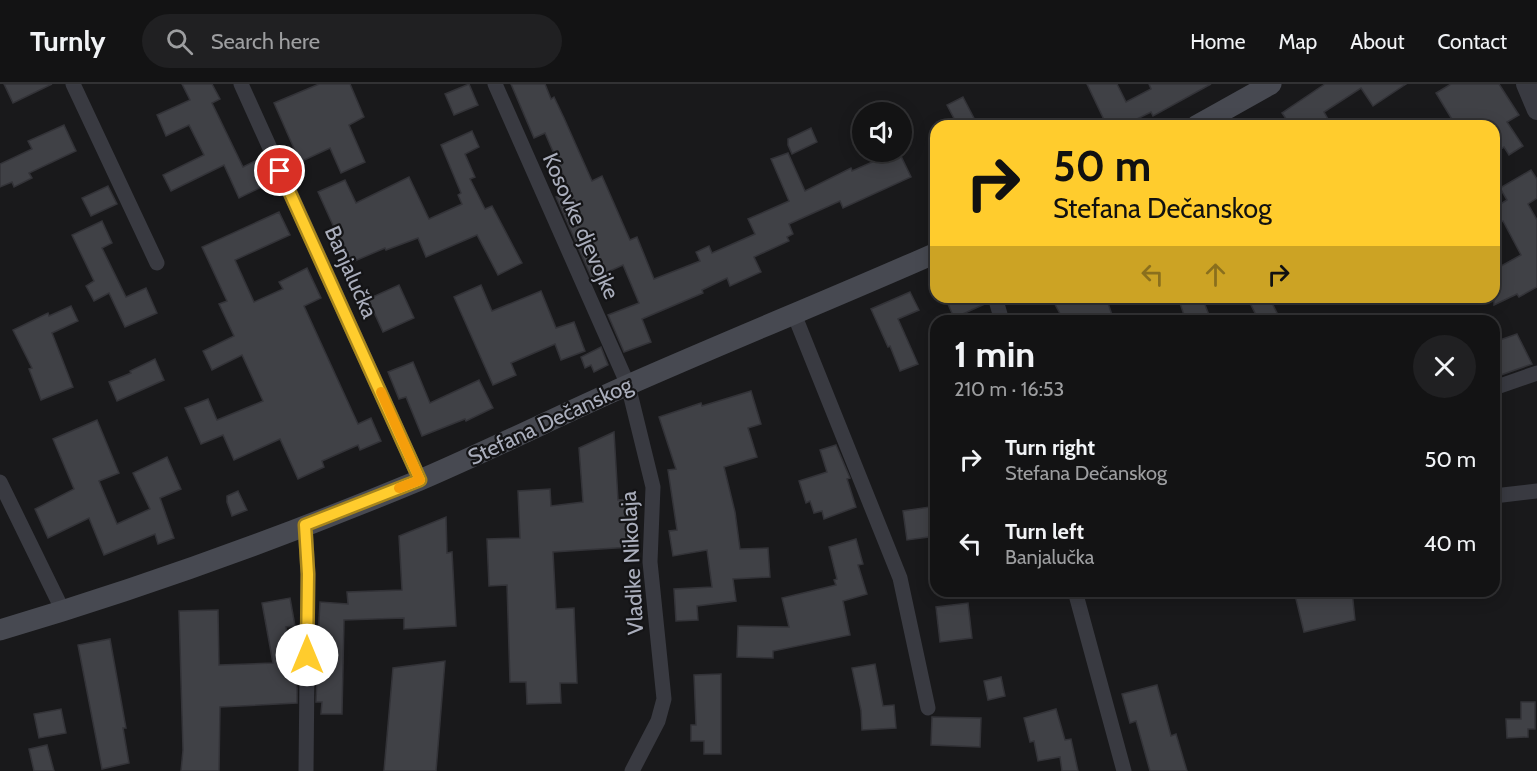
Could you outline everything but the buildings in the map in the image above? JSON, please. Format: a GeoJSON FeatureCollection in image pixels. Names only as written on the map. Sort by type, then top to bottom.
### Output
{"type":"FeatureCollection","features":[{"type":"Feature","properties":{"kind":"main road"},"geometry":{"type":"LineString","coordinates":[[1207,120],[1271,84]]}},
{"type":"Feature","properties":{"kind":"main road","name":"Stefana Dečanskog"},"geometry":{"type":"LineString","coordinates":[[0,630],[183,571],[420,480],[627,385],[930,256]]}},
{"type":"Feature","properties":{"kind":"street"},"geometry":{"type":"LineString","coordinates":[[73,84],[157,263]]}},
{"type":"Feature","properties":{"kind":"street","name":"Banjalučka"},"geometry":{"type":"LineString","coordinates":[[241,84],[420,480]]}},
{"type":"Feature","properties":{"kind":"street","name":"Kosovke djevojke"},"geometry":{"type":"LineString","coordinates":[[495,84],[627,385]]}},
{"type":"Feature","properties":{"kind":"street"},"geometry":{"type":"LineString","coordinates":[[1526,84],[1537,110]]}},
{"type":"Feature","properties":{"kind":"street"},"geometry":{"type":"LineString","coordinates":[[794,315],[900,578],[928,708]]}},
{"type":"Feature","properties":{"kind":"street"},"geometry":{"type":"LineString","coordinates":[[1500,386],[1537,373]]}},
{"type":"Feature","properties":{"kind":"street","name":"Vladike Nikolaja"},"geometry":{"type":"LineString","coordinates":[[627,385],[653,487],[650,562],[664,699],[658,721],[632,771]]}},
{"type":"Feature","properties":{"kind":"street"},"geometry":{"type":"LineString","coordinates":[[0,482],[63,611]]}},
{"type":"Feature","properties":{"kind":"street"},"geometry":{"type":"LineString","coordinates":[[1500,495],[1537,491]]}},
{"type":"Feature","properties":{"kind":"street"},"geometry":{"type":"LineString","coordinates":[[305,525],[308,574],[306,771]]}},
{"type":"Feature","properties":{"kind":"street"},"geometry":{"type":"LineString","coordinates":[[1077,597],[1124,771]]}},
{"type":"Feature","properties":{"kind":"slow traffic"},"geometry":{"type":"LineString","coordinates":[[381,392],[420,480],[399,488]]}},
{"type":"Feature","properties":{"kind":"route"},"geometry":{"type":"LineString","coordinates":[[280,171],[420,480],[305,525],[308,574],[307,655]]}}]}
